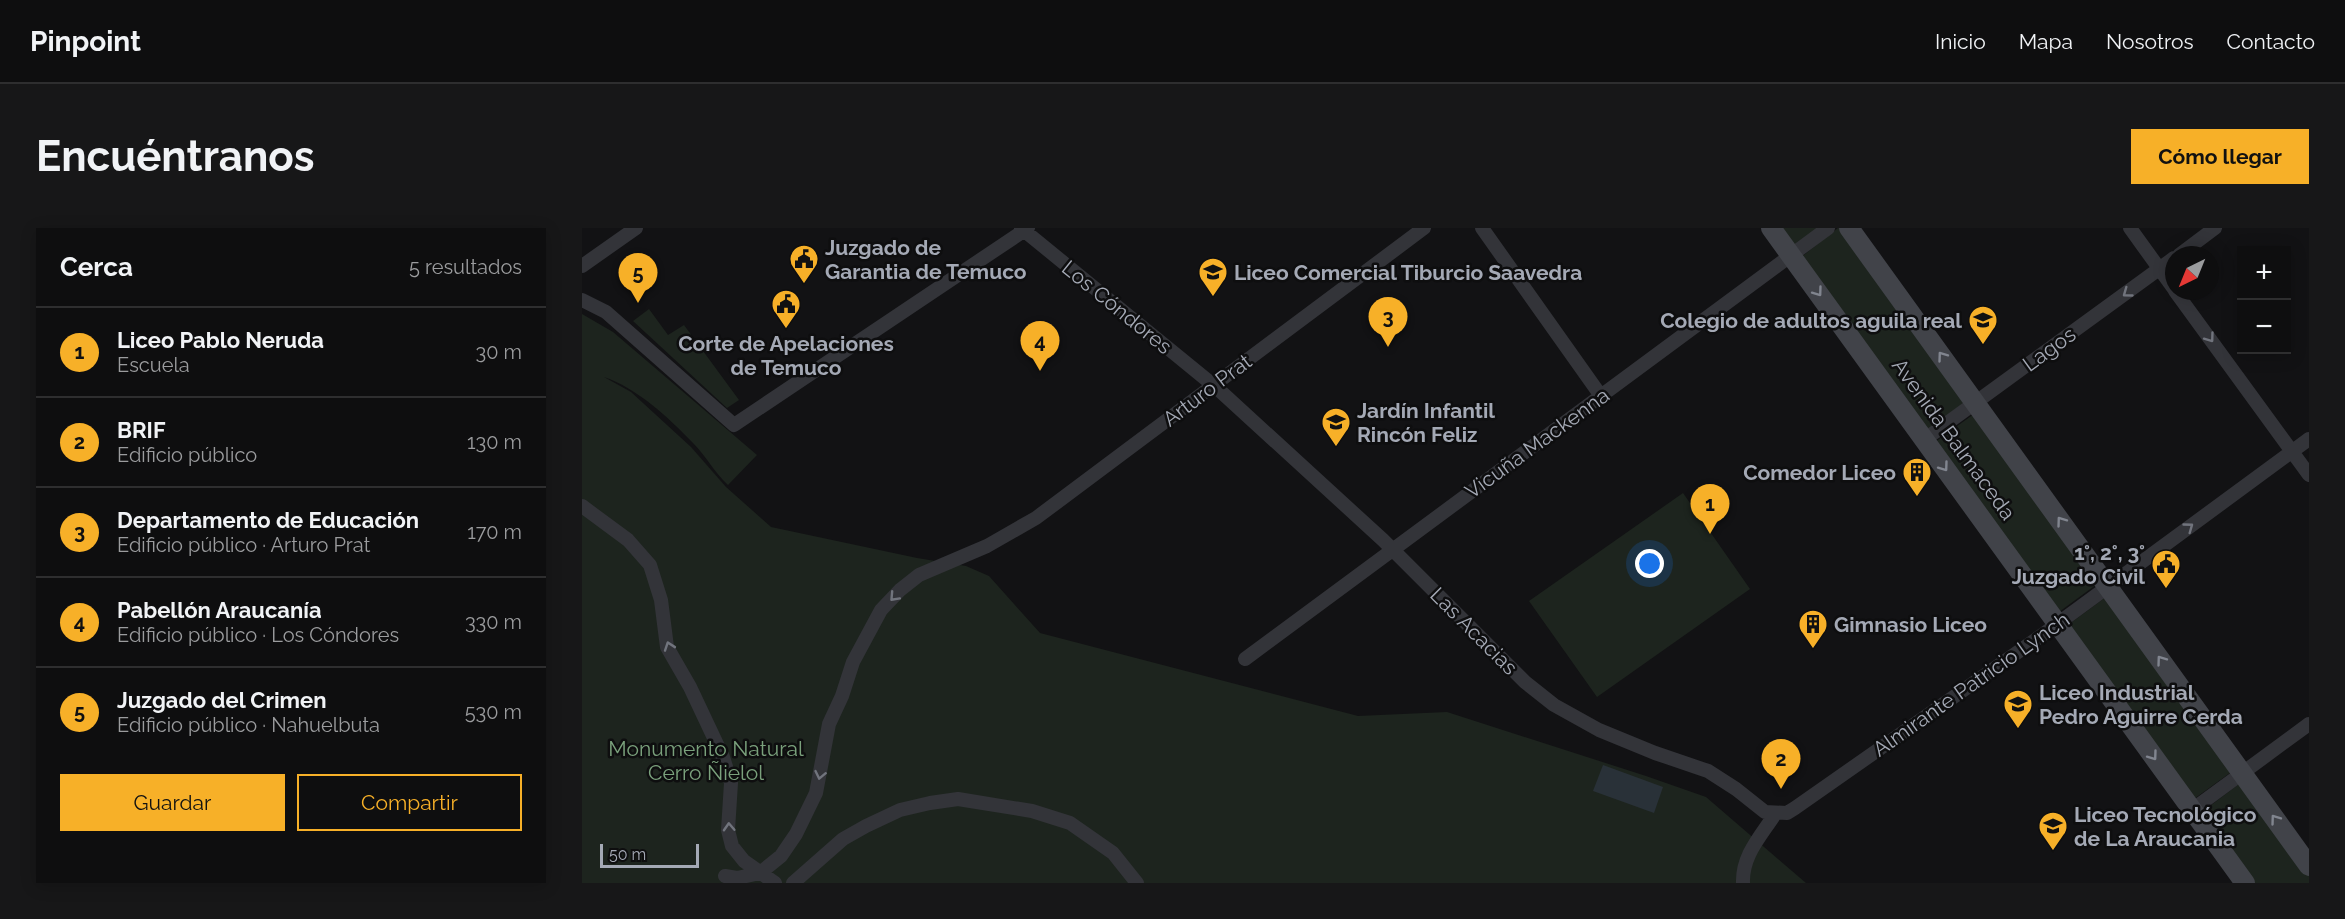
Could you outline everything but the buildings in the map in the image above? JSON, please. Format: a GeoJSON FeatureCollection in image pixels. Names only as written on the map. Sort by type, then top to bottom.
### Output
{"type":"FeatureCollection","features":[{"type":"Feature","properties":{"kind":"main road","name":"Avenida Balmaceda"},"geometry":{"type":"LineString","coordinates":[[1771,228],[2245,883]]}},
{"type":"Feature","properties":{"kind":"main road","name":"Avenida Balmaceda"},"geometry":{"type":"LineString","coordinates":[[1849,228],[2309,866]]}},
{"type":"Feature","properties":{"kind":"street"},"geometry":{"type":"LineString","coordinates":[[582,266],[636,228]]}},
{"type":"Feature","properties":{"kind":"street","name":"Arturo Prat"},"geometry":{"type":"LineString","coordinates":[[760,873],[781,856],[808,811],[822,771],[829,724],[842,696],[853,663],[881,610],[900,590],[919,575],[987,546],[1036,518],[1424,228]]}},
{"type":"Feature","properties":{"kind":"street"},"geometry":{"type":"LineString","coordinates":[[1482,228],[1601,396]]}},
{"type":"Feature","properties":{"kind":"street","name":"Vicuña Mackenna"},"geometry":{"type":"LineString","coordinates":[[1245,659],[1828,228]]}},
{"type":"Feature","properties":{"kind":"street"},"geometry":{"type":"LineString","coordinates":[[2130,228],[2165,277]]}},
{"type":"Feature","properties":{"kind":"street"},"geometry":{"type":"LineString","coordinates":[[2191,246],[2216,228]]}},
{"type":"Feature","properties":{"kind":"street"},"geometry":{"type":"LineString","coordinates":[[582,300],[606,312],[734,425],[1024,229]]}},
{"type":"Feature","properties":{"kind":"street","name":"Los Cóndores"},"geometry":{"type":"LineString","coordinates":[[1024,229],[1213,385]]}},
{"type":"Feature","properties":{"kind":"street","name":"Lagos"},"geometry":{"type":"LineString","coordinates":[[1924,440],[2165,265]]}},
{"type":"Feature","properties":{"kind":"street"},"geometry":{"type":"LineString","coordinates":[[2182,300],[2309,475]]}},
{"type":"Feature","properties":{"kind":"street","name":"Las Acacias"},"geometry":{"type":"LineString","coordinates":[[1213,385],[1393,550],[1524,682],[1554,705],[1599,730],[1655,753],[1708,771],[1765,812],[1775,814]]}},
{"type":"Feature","properties":{"kind":"street","name":"Almirante Patricio Lynch"},"geometry":{"type":"LineString","coordinates":[[1775,814],[1787,813],[1795,808],[2057,624],[2309,439]]}},
{"type":"Feature","properties":{"kind":"street"},"geometry":{"type":"LineString","coordinates":[[582,506],[628,540],[650,565],[661,600],[667,647],[700,707],[723,756],[731,783],[728,830],[732,846],[744,861],[775,883]]}},
{"type":"Feature","properties":{"kind":"street"},"geometry":{"type":"LineString","coordinates":[[2192,810],[2309,724]]}},
{"type":"Feature","properties":{"kind":"street"},"geometry":{"type":"LineString","coordinates":[[793,883],[843,839],[866,826],[900,810],[958,799],[1032,811],[1070,823],[1113,853],[1137,883]]}},
{"type":"Feature","properties":{"kind":"street"},"geometry":{"type":"LineString","coordinates":[[1743,883],[1743,872],[1748,854],[1775,814]]}},
{"type":"Feature","properties":{"kind":"street"},"geometry":{"type":"LineString","coordinates":[[725,876],[737,878],[760,873]]}},
{"type":"Feature","properties":{"kind":"green space"},"geometry":{"type":"Polygon","coordinates":[[[1776,228],[1821,228],[1792,250],[1776,228]]]}},
{"type":"Feature","properties":{"kind":"green space"},"geometry":{"type":"Polygon","coordinates":[[[1841,228],[1968,401],[1926,432],[1800,258],[1841,228]]]}},
{"type":"Feature","properties":{"kind":"green space"},"geometry":{"type":"Polygon","coordinates":[[[649,309],[668,335],[684,325],[739,400],[727,408],[633,321],[649,309]]]}},
{"type":"Feature","properties":{"kind":"green space","name":"Monumento Natural Cerro Ñielol"},"geometry":{"type":"Polygon","coordinates":[[[582,314],[613,332],[757,455],[728,485],[698,448],[663,414],[628,388],[604,377],[631,392],[691,447],[726,487],[771,527],[966,566],[989,576],[1040,633],[1358,716],[1447,712],[1646,776],[1706,797],[1806,883],[582,883],[582,314]]]}},
{"type":"Feature","properties":{"kind":"green space"},"geometry":{"type":"Polygon","coordinates":[[[1974,414],[2097,584],[2059,612],[1935,442],[1974,414]]]}},
{"type":"Feature","properties":{"kind":"green space"},"geometry":{"type":"Polygon","coordinates":[[[1683,493],[1750,589],[1597,697],[1529,601],[1683,493]]]}},
{"type":"Feature","properties":{"kind":"green space"},"geometry":{"type":"Polygon","coordinates":[[[2106,597],[2234,770],[2194,799],[2068,625],[2106,597]]]}},
{"type":"Feature","properties":{"kind":"green space"},"geometry":{"type":"Polygon","coordinates":[[[2243,781],[2309,876],[2309,883],[2253,883],[2202,812],[2243,781]]]}},
{"type":"Feature","properties":{"kind":"shaded area"},"geometry":{"type":"Polygon","coordinates":[[[1603,765],[1663,787],[1654,813],[1593,791],[1603,765]]]}},
{"type":"Feature","properties":{"kind":"place","name":"Juzgado de Garantia de Temuco"},"geometry":{"type":"Point","coordinates":[804,284]}},
{"type":"Feature","properties":{"kind":"place","name":"Liceo Comercial Tiburcio Saavedra"},"geometry":{"type":"Point","coordinates":[1213,298]}},
{"type":"Feature","properties":{"kind":"place","name":"Juzgado del Crimen"},"geometry":{"type":"Point","coordinates":[638,303]}},
{"type":"Feature","properties":{"kind":"place","name":"Corte de Apelaciones de Temuco"},"geometry":{"type":"Point","coordinates":[786,330]}},
{"type":"Feature","properties":{"kind":"place","name":"Colegio de adultos aguila real"},"geometry":{"type":"Point","coordinates":[1983,346]}},
{"type":"Feature","properties":{"kind":"place","name":"Departamento de Educación"},"geometry":{"type":"Point","coordinates":[1388,347]}},
{"type":"Feature","properties":{"kind":"place","name":"Pabellón Araucanía"},"geometry":{"type":"Point","coordinates":[1040,371]}},
{"type":"Feature","properties":{"kind":"place","name":"Jardín Infantil Rincón Feliz"},"geometry":{"type":"Point","coordinates":[1336,448]}},
{"type":"Feature","properties":{"kind":"place","name":"Comedor Liceo"},"geometry":{"type":"Point","coordinates":[1917,498]}},
{"type":"Feature","properties":{"kind":"place","name":"Liceo Pablo Neruda"},"geometry":{"type":"Point","coordinates":[1710,534]}},
{"type":"Feature","properties":{"kind":"place","name":"1°, 2°, 3° Juzgado Civil"},"geometry":{"type":"Point","coordinates":[2166,590]}},
{"type":"Feature","properties":{"kind":"place","name":"Gimnasio Liceo"},"geometry":{"type":"Point","coordinates":[1813,650]}},
{"type":"Feature","properties":{"kind":"place","name":"Liceo Industrial Pedro Aguirre Cerda"},"geometry":{"type":"Point","coordinates":[2018,730]}},
{"type":"Feature","properties":{"kind":"place","name":"BRIF"},"geometry":{"type":"Point","coordinates":[1781,789]}},
{"type":"Feature","properties":{"kind":"place","name":"Liceo Tecnológico de La Araucania"},"geometry":{"type":"Point","coordinates":[2053,852]}}]}
